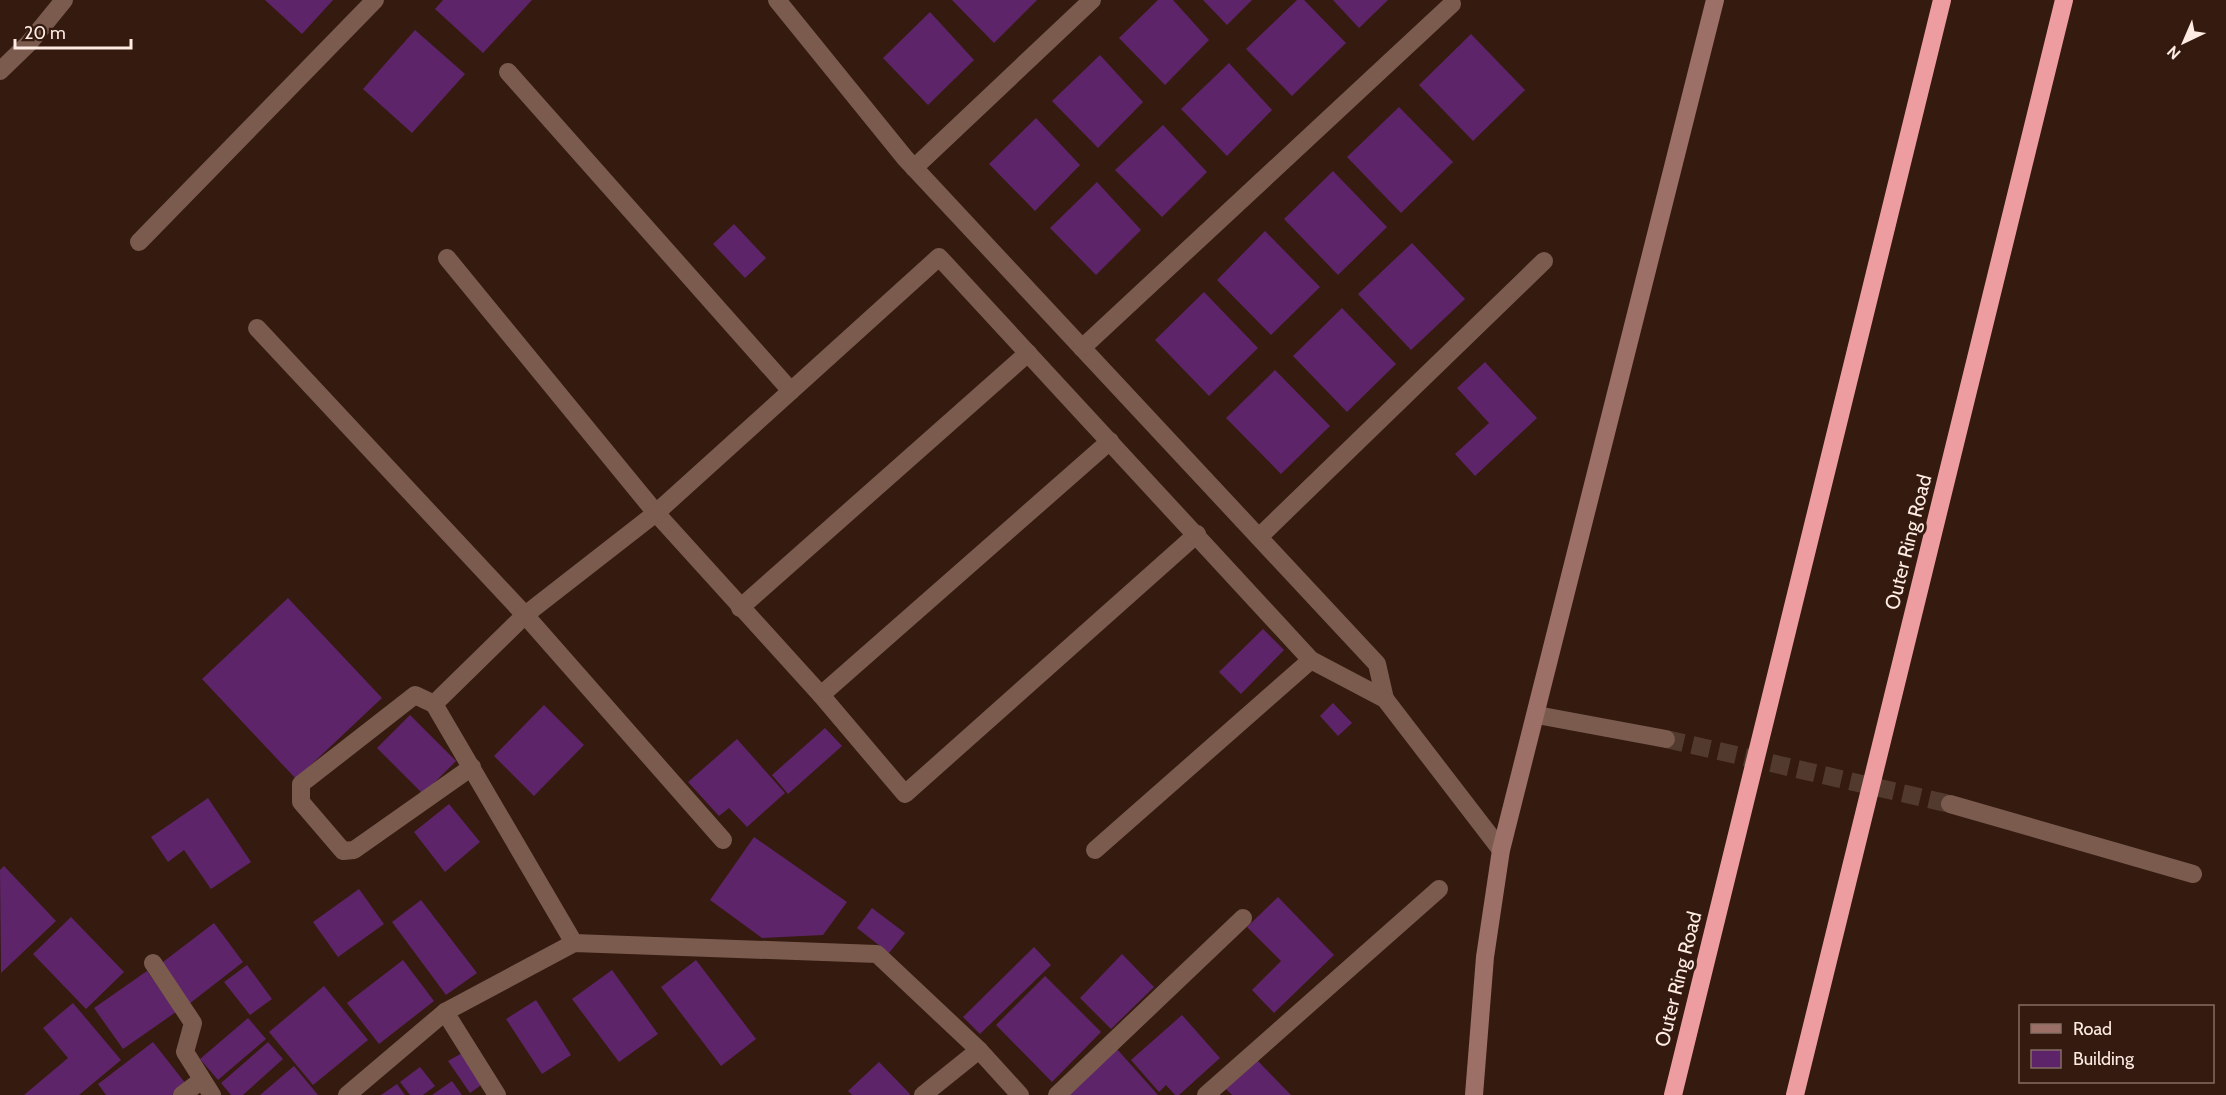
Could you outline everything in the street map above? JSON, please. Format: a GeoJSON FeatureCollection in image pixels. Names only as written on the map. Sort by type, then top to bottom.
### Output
{"type":"FeatureCollection","features":[{"type":"Feature","properties":{"kind":"highway","name":"Outer Ring Road"},"geometry":{"type":"LineString","coordinates":[[1673,1095],[1942,0]]}},
{"type":"Feature","properties":{"kind":"highway","name":"Outer Ring Road"},"geometry":{"type":"LineString","coordinates":[[1795,1095],[2064,0]]}},
{"type":"Feature","properties":{"kind":"main road"},"geometry":{"type":"LineString","coordinates":[[1474,1095],[1485,957],[1501,850],[1537,715],[1715,0]]}},
{"type":"Feature","properties":{"kind":"street"},"geometry":{"type":"LineString","coordinates":[[0,70],[29,43],[64,0]]}},
{"type":"Feature","properties":{"kind":"street"},"geometry":{"type":"LineString","coordinates":[[139,242],[375,0]]}},
{"type":"Feature","properties":{"kind":"street"},"geometry":{"type":"LineString","coordinates":[[777,0],[914,168],[1377,664],[1385,699],[1501,850]]}},
{"type":"Feature","properties":{"kind":"street"},"geometry":{"type":"LineString","coordinates":[[914,168],[1092,0]]}},
{"type":"Feature","properties":{"kind":"street"},"geometry":{"type":"LineString","coordinates":[[1082,348],[1452,4]]}},
{"type":"Feature","properties":{"kind":"street"},"geometry":{"type":"LineString","coordinates":[[508,72],[791,391]]}},
{"type":"Feature","properties":{"kind":"street"},"geometry":{"type":"LineString","coordinates":[[434,704],[525,615],[656,513],[939,257],[1311,660],[1385,699]]}},
{"type":"Feature","properties":{"kind":"street"},"geometry":{"type":"LineString","coordinates":[[447,258],[656,513],[821,695],[905,794],[1197,534]]}},
{"type":"Feature","properties":{"kind":"street"},"geometry":{"type":"LineString","coordinates":[[1259,537],[1544,261]]}},
{"type":"Feature","properties":{"kind":"street"},"geometry":{"type":"LineString","coordinates":[[257,328],[525,615],[723,840]]}},
{"type":"Feature","properties":{"kind":"street"},"geometry":{"type":"LineString","coordinates":[[740,608],[1028,353]]}},
{"type":"Feature","properties":{"kind":"street"},"geometry":{"type":"LineString","coordinates":[[821,695],[1110,441]]}},
{"type":"Feature","properties":{"kind":"street"},"geometry":{"type":"LineString","coordinates":[[1095,850],[1311,660]]}},
{"type":"Feature","properties":{"kind":"street"},"geometry":{"type":"LineString","coordinates":[[472,768],[354,850],[343,851],[301,802],[301,784],[415,695],[434,704],[472,768],[574,943]]}},
{"type":"Feature","properties":{"kind":"street"},"geometry":{"type":"LineString","coordinates":[[1537,715],[1666,739]]}},
{"type":"Feature","properties":{"kind":"street"},"geometry":{"type":"LineString","coordinates":[[1950,804],[2193,874]]}},
{"type":"Feature","properties":{"kind":"street"},"geometry":{"type":"LineString","coordinates":[[1206,1095],[1439,889]]}},
{"type":"Feature","properties":{"kind":"street"},"geometry":{"type":"LineString","coordinates":[[1057,1095],[1243,918]]}},
{"type":"Feature","properties":{"kind":"street"},"geometry":{"type":"LineString","coordinates":[[347,1095],[445,1012],[574,943],[877,954],[979,1050],[1020,1095]]}},
{"type":"Feature","properties":{"kind":"street"},"geometry":{"type":"LineString","coordinates":[[153,963],[193,1023],[185,1052],[207,1088],[182,1095]]}},
{"type":"Feature","properties":{"kind":"street"},"geometry":{"type":"LineString","coordinates":[[445,1012],[497,1095]]}},
{"type":"Feature","properties":{"kind":"street"},"geometry":{"type":"LineString","coordinates":[[923,1095],[979,1050]]}},
{"type":"Feature","properties":{"kind":"building"},"geometry":{"type":"Polygon","coordinates":[[[265,0],[333,0],[302,34],[265,0]]]}},
{"type":"Feature","properties":{"kind":"building"},"geometry":{"type":"Polygon","coordinates":[[[443,0],[532,0],[483,53],[435,9],[443,0]]]}},
{"type":"Feature","properties":{"kind":"building"},"geometry":{"type":"Polygon","coordinates":[[[952,0],[1037,0],[994,43],[952,0]]]}},
{"type":"Feature","properties":{"kind":"building"},"geometry":{"type":"Polygon","coordinates":[[[1158,0],[1173,0],[1209,40],[1165,85],[1119,38],[1158,0]]]}},
{"type":"Feature","properties":{"kind":"building"},"geometry":{"type":"Polygon","coordinates":[[[1203,0],[1252,0],[1227,25],[1203,0]]]}},
{"type":"Feature","properties":{"kind":"building"},"geometry":{"type":"Polygon","coordinates":[[[1297,0],[1304,0],[1346,43],[1292,96],[1246,49],[1297,0]]]}},
{"type":"Feature","properties":{"kind":"building"},"geometry":{"type":"Polygon","coordinates":[[[1333,0],[1388,0],[1359,28],[1333,0]]]}},
{"type":"Feature","properties":{"kind":"building"},"geometry":{"type":"Polygon","coordinates":[[[930,12],[974,60],[928,105],[883,58],[930,12]]]}},
{"type":"Feature","properties":{"kind":"building"},"geometry":{"type":"Polygon","coordinates":[[[415,30],[465,74],[412,133],[363,89],[415,30]]]}},
{"type":"Feature","properties":{"kind":"building"},"geometry":{"type":"Polygon","coordinates":[[[1471,34],[1525,90],[1473,141],[1419,85],[1471,34]]]}},
{"type":"Feature","properties":{"kind":"building"},"geometry":{"type":"Polygon","coordinates":[[[1100,55],[1143,102],[1098,148],[1052,101],[1100,55]]]}},
{"type":"Feature","properties":{"kind":"building"},"geometry":{"type":"Polygon","coordinates":[[[1229,63],[1272,110],[1227,156],[1181,109],[1229,63]]]}},
{"type":"Feature","properties":{"kind":"building"},"geometry":{"type":"Polygon","coordinates":[[[1399,107],[1453,162],[1401,213],[1347,157],[1399,107]]]}},
{"type":"Feature","properties":{"kind":"building"},"geometry":{"type":"Polygon","coordinates":[[[1036,118],[1080,165],[1035,211],[989,164],[1036,118]]]}},
{"type":"Feature","properties":{"kind":"building"},"geometry":{"type":"Polygon","coordinates":[[[1163,125],[1207,172],[1162,217],[1115,170],[1163,125]]]}},
{"type":"Feature","properties":{"kind":"building"},"geometry":{"type":"Polygon","coordinates":[[[1333,171],[1387,227],[1338,275],[1284,219],[1333,171]]]}},
{"type":"Feature","properties":{"kind":"building"},"geometry":{"type":"Polygon","coordinates":[[[1097,182],[1141,230],[1096,275],[1050,228],[1097,182]]]}},
{"type":"Feature","properties":{"kind":"building"},"geometry":{"type":"Polygon","coordinates":[[[734,224],[766,258],[745,278],[713,244],[734,224]]]}},
{"type":"Feature","properties":{"kind":"building"},"geometry":{"type":"Polygon","coordinates":[[[1265,231],[1320,287],[1271,335],[1217,280],[1265,231]]]}},
{"type":"Feature","properties":{"kind":"building"},"geometry":{"type":"Polygon","coordinates":[[[1412,243],[1465,299],[1411,350],[1358,294],[1412,243]]]}},
{"type":"Feature","properties":{"kind":"building"},"geometry":{"type":"Polygon","coordinates":[[[1204,292],[1258,348],[1209,396],[1155,340],[1204,292]]]}},
{"type":"Feature","properties":{"kind":"building"},"geometry":{"type":"Polygon","coordinates":[[[1342,308],[1396,364],[1347,412],[1293,356],[1342,308]]]}},
{"type":"Feature","properties":{"kind":"building"},"geometry":{"type":"Polygon","coordinates":[[[1485,362],[1537,418],[1475,476],[1455,454],[1489,423],[1457,388],[1485,362]]]}},
{"type":"Feature","properties":{"kind":"building"},"geometry":{"type":"Polygon","coordinates":[[[1275,370],[1330,426],[1281,474],[1226,418],[1275,370]]]}},
{"type":"Feature","properties":{"kind":"building"},"geometry":{"type":"Polygon","coordinates":[[[288,598],[382,698],[296,779],[202,679],[288,598]]]}},
{"type":"Feature","properties":{"kind":"building"},"geometry":{"type":"Polygon","coordinates":[[[1263,629],[1284,650],[1241,694],[1219,672],[1263,629]]]}},
{"type":"Feature","properties":{"kind":"building"},"geometry":{"type":"Polygon","coordinates":[[[1333,703],[1352,723],[1338,736],[1320,716],[1333,703]]]}},
{"type":"Feature","properties":{"kind":"building"},"geometry":{"type":"Polygon","coordinates":[[[544,705],[584,745],[534,796],[494,756],[544,705]]]}},
{"type":"Feature","properties":{"kind":"building"},"geometry":{"type":"Polygon","coordinates":[[[410,715],[456,761],[423,794],[377,748],[410,715]]]}},
{"type":"Feature","properties":{"kind":"building"},"geometry":{"type":"Polygon","coordinates":[[[825,728],[842,746],[788,794],[772,775],[825,728]]]}},
{"type":"Feature","properties":{"kind":"building"},"geometry":{"type":"Polygon","coordinates":[[[737,739],[785,793],[747,827],[729,808],[719,816],[688,782],[737,739]]]}},
{"type":"Feature","properties":{"kind":"building"},"geometry":{"type":"Polygon","coordinates":[[[208,798],[251,862],[211,889],[184,850],[168,862],[151,837],[208,798]]]}},
{"type":"Feature","properties":{"kind":"building"},"geometry":{"type":"Polygon","coordinates":[[[449,804],[480,842],[445,872],[414,832],[449,804]]]}},
{"type":"Feature","properties":{"kind":"building"},"geometry":{"type":"Polygon","coordinates":[[[754,837],[847,902],[823,935],[762,938],[710,900],[754,837]]]}},
{"type":"Feature","properties":{"kind":"building"},"geometry":{"type":"Polygon","coordinates":[[[4,866],[56,921],[1,973],[0,870],[4,866]]]}},
{"type":"Feature","properties":{"kind":"building"},"geometry":{"type":"Polygon","coordinates":[[[359,889],[384,924],[338,957],[313,922],[359,889]]]}},
{"type":"Feature","properties":{"kind":"building"},"geometry":{"type":"Polygon","coordinates":[[[1278,897],[1334,955],[1274,1013],[1252,990],[1281,961],[1247,927],[1278,897]]]}},
{"type":"Feature","properties":{"kind":"building"},"geometry":{"type":"Polygon","coordinates":[[[421,900],[477,973],[446,995],[392,922],[421,900]]]}},
{"type":"Feature","properties":{"kind":"building"},"geometry":{"type":"Polygon","coordinates":[[[872,908],[905,933],[889,953],[857,928],[872,908]]]}},
{"type":"Feature","properties":{"kind":"building"},"geometry":{"type":"Polygon","coordinates":[[[71,917],[124,972],[86,1009],[33,954],[71,917]]]}},
{"type":"Feature","properties":{"kind":"building"},"geometry":{"type":"Polygon","coordinates":[[[214,923],[243,962],[189,1004],[159,965],[214,923]]]}},
{"type":"Feature","properties":{"kind":"building"},"geometry":{"type":"Polygon","coordinates":[[[1034,947],[1051,965],[980,1034],[963,1017],[1034,947]]]}},
{"type":"Feature","properties":{"kind":"building"},"geometry":{"type":"Polygon","coordinates":[[[1122,954],[1154,987],[1111,1029],[1080,998],[1122,954]]]}},
{"type":"Feature","properties":{"kind":"building"},"geometry":{"type":"Polygon","coordinates":[[[403,960],[434,1001],[379,1044],[347,1003],[403,960]]]}},
{"type":"Feature","properties":{"kind":"building"},"geometry":{"type":"Polygon","coordinates":[[[696,960],[756,1039],[721,1066],[661,987],[696,960]]]}},
{"type":"Feature","properties":{"kind":"building"},"geometry":{"type":"Polygon","coordinates":[[[247,965],[272,999],[250,1015],[224,982],[247,965]]]}},
{"type":"Feature","properties":{"kind":"building"},"geometry":{"type":"Polygon","coordinates":[[[612,970],[658,1034],[619,1062],[572,999],[612,970]]]}},
{"type":"Feature","properties":{"kind":"building"},"geometry":{"type":"Polygon","coordinates":[[[147,971],[176,1012],[123,1049],[94,1008],[147,971]]]}},
{"type":"Feature","properties":{"kind":"building"},"geometry":{"type":"Polygon","coordinates":[[[1045,976],[1101,1032],[1052,1082],[996,1025],[1045,976]]]}},
{"type":"Feature","properties":{"kind":"building"},"geometry":{"type":"Polygon","coordinates":[[[324,986],[368,1040],[313,1085],[269,1032],[324,986]]]}},
{"type":"Feature","properties":{"kind":"building"},"geometry":{"type":"Polygon","coordinates":[[[536,1000],[571,1055],[542,1074],[506,1019],[536,1000]]]}},
{"type":"Feature","properties":{"kind":"building"},"geometry":{"type":"Polygon","coordinates":[[[73,1003],[121,1060],[79,1095],[24,1095],[68,1058],[43,1028],[73,1003]]]}},
{"type":"Feature","properties":{"kind":"building"},"geometry":{"type":"Polygon","coordinates":[[[1182,1015],[1220,1058],[1179,1095],[1175,1095],[1166,1085],[1159,1092],[1131,1060],[1182,1015]]]}},
{"type":"Feature","properties":{"kind":"building"},"geometry":{"type":"Polygon","coordinates":[[[248,1018],[266,1039],[218,1080],[200,1059],[248,1018]]]}},
{"type":"Feature","properties":{"kind":"building"},"geometry":{"type":"Polygon","coordinates":[[[153,1042],[186,1084],[172,1095],[106,1095],[98,1084],[153,1042]]]}},
{"type":"Feature","properties":{"kind":"building"},"geometry":{"type":"Polygon","coordinates":[[[268,1042],[283,1059],[243,1095],[231,1095],[221,1083],[268,1042]]]}},
{"type":"Feature","properties":{"kind":"building"},"geometry":{"type":"Polygon","coordinates":[[[1116,1048],[1158,1095],[1065,1095],[1116,1048]]]}},
{"type":"Feature","properties":{"kind":"building"},"geometry":{"type":"Polygon","coordinates":[[[464,1052],[484,1083],[470,1093],[448,1061],[464,1052]]]}},
{"type":"Feature","properties":{"kind":"building"},"geometry":{"type":"Polygon","coordinates":[[[1256,1059],[1291,1095],[1232,1095],[1225,1088],[1256,1059]]]}},
{"type":"Feature","properties":{"kind":"building"},"geometry":{"type":"Polygon","coordinates":[[[879,1062],[909,1095],[852,1095],[848,1091],[879,1062]]]}},
{"type":"Feature","properties":{"kind":"building"},"geometry":{"type":"Polygon","coordinates":[[[294,1066],[318,1095],[260,1095],[294,1066]]]}},
{"type":"Feature","properties":{"kind":"building"},"geometry":{"type":"Polygon","coordinates":[[[420,1067],[435,1086],[423,1095],[410,1095],[400,1082],[420,1067]]]}},
{"type":"Feature","properties":{"kind":"building"},"geometry":{"type":"Polygon","coordinates":[[[452,1081],[462,1095],[432,1095],[452,1081]]]}},
{"type":"Feature","properties":{"kind":"building"},"geometry":{"type":"Polygon","coordinates":[[[397,1084],[405,1095],[381,1095],[397,1084]]]}},
{"type":"Feature","properties":{"kind":"tunnel"},"geometry":{"type":"LineString","coordinates":[[1666,739],[1950,804]]}}]}
